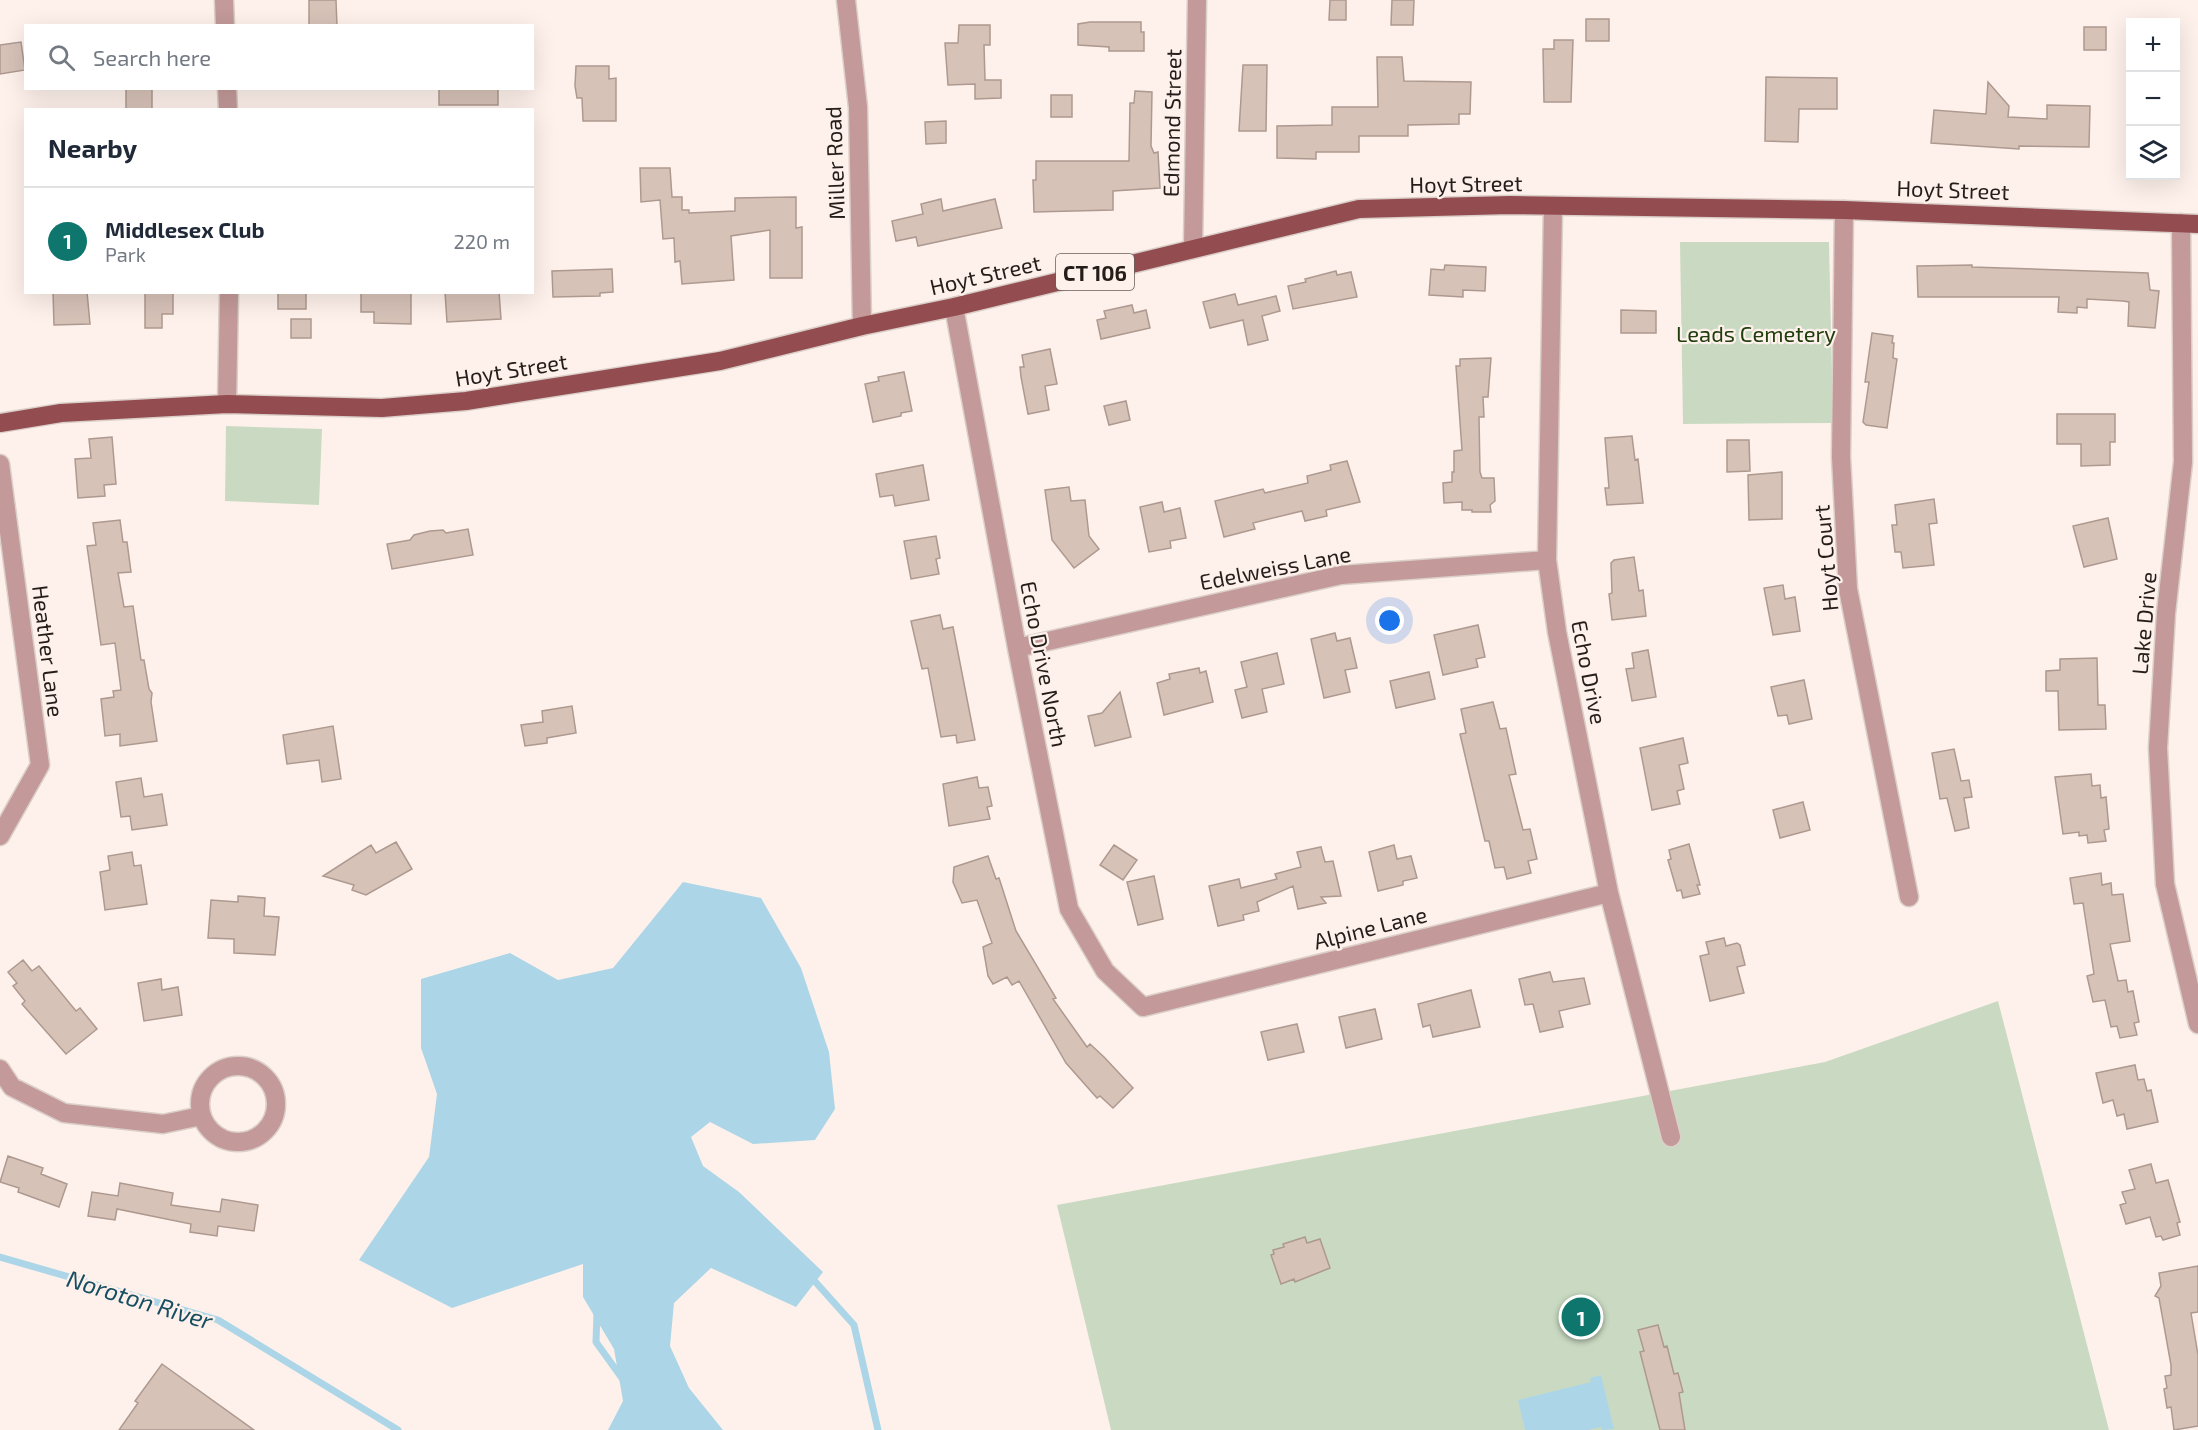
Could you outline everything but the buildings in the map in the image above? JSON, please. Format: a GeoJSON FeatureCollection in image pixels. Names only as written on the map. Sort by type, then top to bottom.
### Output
{"type":"FeatureCollection","features":[{"type":"Feature","properties":{"kind":"main road","name":"Hoyt Street"},"geometry":{"type":"LineString","coordinates":[[0,423],[61,413],[227,404],[382,408],[458,402],[720,360],[954,307],[1359,209],[1553,206],[1844,210],[2190,223]]}},
{"type":"Feature","properties":{"kind":"street"},"geometry":{"type":"LineString","coordinates":[[224,0],[225,24]]}},
{"type":"Feature","properties":{"kind":"street","name":"Miller Road"},"geometry":{"type":"LineString","coordinates":[[846,0],[858,107],[862,326]]}},
{"type":"Feature","properties":{"kind":"street","name":"Edmond Street"},"geometry":{"type":"LineString","coordinates":[[1193,248],[1197,0]]}},
{"type":"Feature","properties":{"kind":"street"},"geometry":{"type":"LineString","coordinates":[[227,90],[228,108]]}},
{"type":"Feature","properties":{"kind":"street","name":"Echo Drive"},"geometry":{"type":"LineString","coordinates":[[1553,206],[1547,447],[1547,560],[1557,632],[1609,893],[1671,1137]]}},
{"type":"Feature","properties":{"kind":"street","name":"Hoyt Court"},"geometry":{"type":"LineString","coordinates":[[1844,210],[1841,457],[1848,590],[1909,897]]}},
{"type":"Feature","properties":{"kind":"street","name":"Lake Drive"},"geometry":{"type":"LineString","coordinates":[[2190,223],[2183,462],[2166,613],[2158,747],[2165,884],[2198,1024]]}},
{"type":"Feature","properties":{"kind":"street"},"geometry":{"type":"LineString","coordinates":[[227,404],[229,294]]}},
{"type":"Feature","properties":{"kind":"street","name":"Echo Drive North"},"geometry":{"type":"LineString","coordinates":[[954,307],[1017,648],[1069,909],[1106,971],[1143,1006]]}},
{"type":"Feature","properties":{"kind":"street","name":"Heather Lane"},"geometry":{"type":"LineString","coordinates":[[0,464],[40,765],[0,836]]}},
{"type":"Feature","properties":{"kind":"street","name":"Edelweiss Lane"},"geometry":{"type":"LineString","coordinates":[[1017,648],[1341,575],[1547,560]]}},
{"type":"Feature","properties":{"kind":"street","name":"Alpine Lane"},"geometry":{"type":"LineString","coordinates":[[1143,1006],[1609,893]]}},
{"type":"Feature","properties":{"kind":"street"},"geometry":{"type":"LineString","coordinates":[[243,1066],[256,1071],[268,1080],[275,1094],[276,1110],[270,1125],[260,1136],[245,1142],[229,1142],[215,1135],[201,1116],[200,1102],[203,1088],[216,1072],[229,1067],[243,1066]]}},
{"type":"Feature","properties":{"kind":"street"},"geometry":{"type":"LineString","coordinates":[[0,1069],[12,1087],[64,1113],[163,1124],[201,1116]]}},
{"type":"Feature","properties":{"kind":"green space","name":"Leads Cemetery"},"geometry":{"type":"Polygon","coordinates":[[[1680,242],[1829,242],[1833,423],[1683,424],[1680,242]]]}},
{"type":"Feature","properties":{"kind":"green space"},"geometry":{"type":"Polygon","coordinates":[[[226,426],[322,429],[319,505],[225,501],[226,426]]]}},
{"type":"Feature","properties":{"kind":"green space"},"geometry":{"type":"Polygon","coordinates":[[[1998,1001],[2109,1430],[1111,1430],[1057,1205],[1825,1062],[1998,1001]]]}},
{"type":"Feature","properties":{"kind":"water"},"geometry":{"type":"Polygon","coordinates":[[[683,882],[761,898],[801,968],[829,1052],[835,1109],[815,1140],[753,1144],[710,1122],[691,1137],[703,1166],[739,1192],[823,1272],[796,1307],[711,1268],[674,1303],[670,1346],[689,1388],[723,1430],[608,1430],[623,1401],[614,1349],[583,1297],[583,1264],[452,1308],[359,1260],[429,1157],[437,1094],[421,1048],[421,979],[510,953],[558,980],[613,968],[683,882]]]}},
{"type":"Feature","properties":{"kind":"water"},"geometry":{"type":"Polygon","coordinates":[[[1601,1375],[1614,1429],[1602,1430],[1601,1427],[1588,1430],[1525,1430],[1518,1400],[1591,1382],[1590,1378],[1601,1375]]]}},
{"type":"Feature","properties":{"kind":"waterway","name":"Noroton River"},"geometry":{"type":"LineString","coordinates":[[0,1257],[218,1320],[398,1430]]}},
{"type":"Feature","properties":{"kind":"waterway","name":"Noroton River"},"geometry":{"type":"LineString","coordinates":[[811,1277],[854,1325],[878,1430]]}},
{"type":"Feature","properties":{"kind":"waterway","name":"Noroton River"},"geometry":{"type":"LineString","coordinates":[[597,1312],[596,1342],[624,1381]]}},
{"type":"Feature","properties":{"kind":"place","name":"Middlesex Club"},"geometry":{"type":"Point","coordinates":[1581,1317]}}]}
